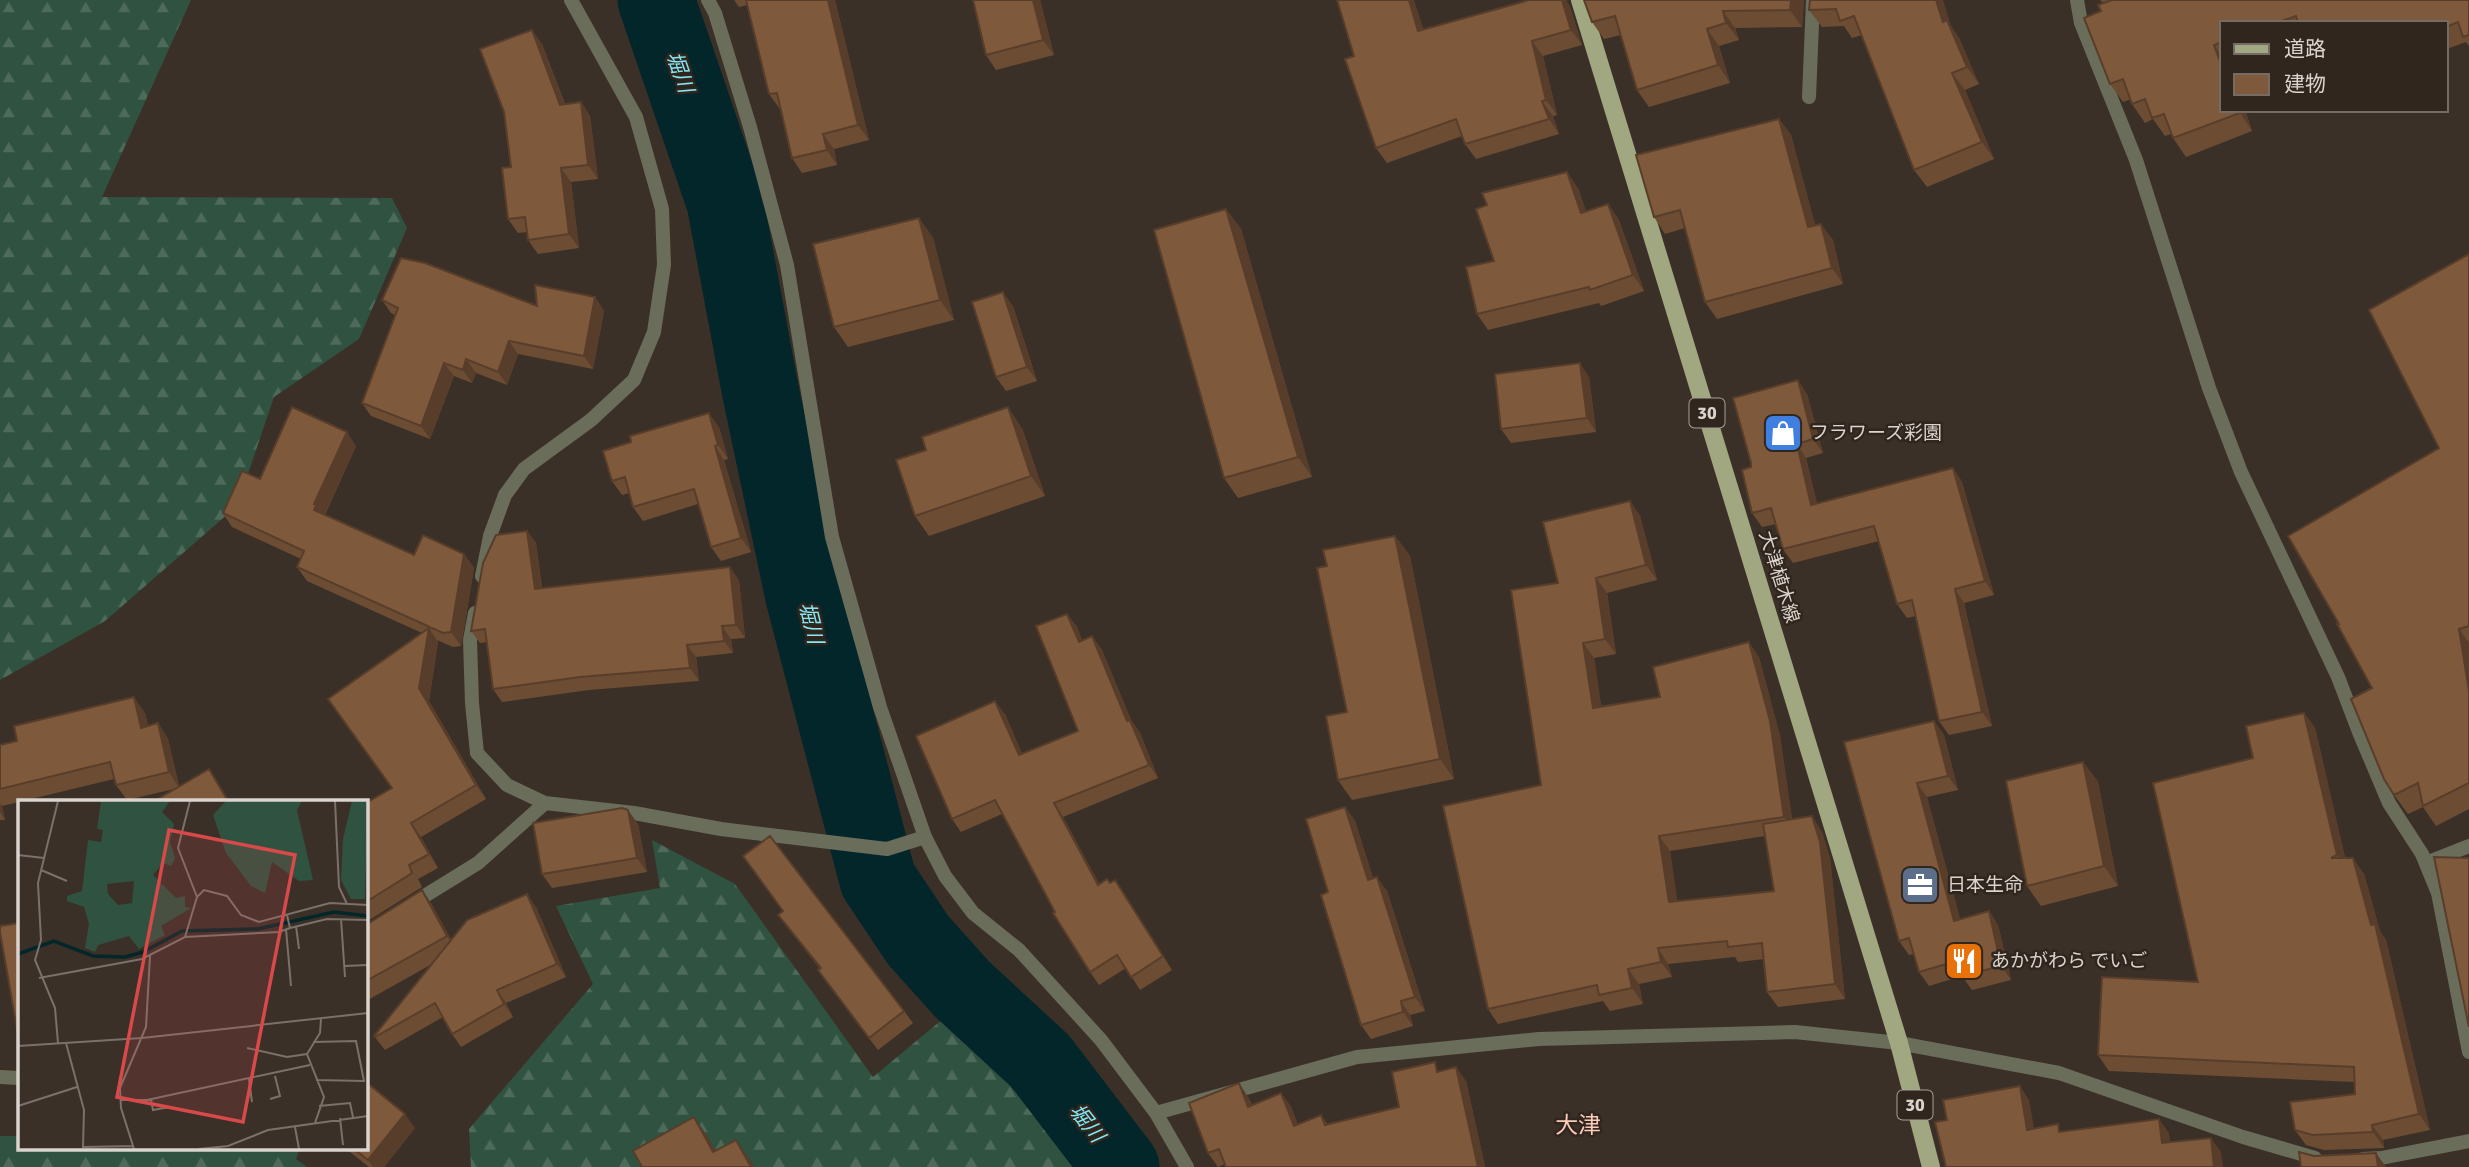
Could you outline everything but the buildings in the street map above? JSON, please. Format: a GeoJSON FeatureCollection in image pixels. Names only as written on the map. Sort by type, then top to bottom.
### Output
{"type":"FeatureCollection","features":[{"type":"Feature","properties":{"kind":"main road","name":"大津植木線"},"geometry":{"type":"LineString","coordinates":[[1580,0],[1899,1043],[1931,1167]]}},
{"type":"Feature","properties":{"kind":"street"},"geometry":{"type":"LineString","coordinates":[[571,0],[636,117],[660,199],[664,265],[654,332],[634,380],[591,420],[524,469],[505,495],[490,536],[470,640],[477,753],[507,785],[545,803],[634,813],[721,829],[887,849],[925,836]]}},
{"type":"Feature","properties":{"kind":"street"},"geometry":{"type":"LineString","coordinates":[[708,0],[715,13],[750,127],[787,265],[832,537],[880,707],[925,836],[946,876],[973,913],[1019,950],[1101,1040],[1156,1113],[1187,1167]]}},
{"type":"Feature","properties":{"kind":"street"},"geometry":{"type":"LineString","coordinates":[[1809,97],[1814,0]]}},
{"type":"Feature","properties":{"kind":"street"},"geometry":{"type":"LineString","coordinates":[[2077,0],[2136,160],[2209,388],[2241,472],[2338,677],[2389,803],[2426,863],[2438,893],[2469,1052]]}},
{"type":"Feature","properties":{"kind":"street"},"geometry":{"type":"LineString","coordinates":[[399,912],[478,863],[545,803]]}},
{"type":"Feature","properties":{"kind":"street"},"geometry":{"type":"LineString","coordinates":[[2426,863],[2469,846]]}},
{"type":"Feature","properties":{"kind":"street"},"geometry":{"type":"LineString","coordinates":[[1156,1113],[1357,1057],[1539,1039],[1795,1032],[1899,1043],[2059,1073],[2243,1137],[2323,1160],[2381,1158],[2469,1141]]}},
{"type":"Feature","properties":{"kind":"street"},"geometry":{"type":"LineString","coordinates":[[0,1077],[18,1077]]}},
{"type":"Feature","properties":{"kind":"green space"},"geometry":{"type":"Polygon","coordinates":[[[0,0],[191,0],[102,197],[392,198],[407,228],[359,339],[274,397],[237,506],[105,621],[0,680],[0,0]]]}},
{"type":"Feature","properties":{"kind":"green space"},"geometry":{"type":"Polygon","coordinates":[[[652,840],[735,884],[873,1077],[944,1018],[1044,1109],[1077,1167],[471,1167],[469,1129],[593,984],[556,906],[660,888],[652,840]]]}},
{"type":"Feature","properties":{"kind":"green space"},"geometry":{"type":"Polygon","coordinates":[[[0,1136],[18,1136],[18,1150],[299,1150],[296,1159],[307,1167],[0,1167],[0,1136]]]}},
{"type":"Feature","properties":{"kind":"waterway","name":"堀川"},"geometry":{"type":"LineString","coordinates":[[656,0],[725,202],[760,389],[804,597],[878,880],[918,940],[962,989],[1040,1061],[1121,1167]]}},
{"type":"Feature","properties":{"kind":"place","name":"フラワーズ彩園"},"geometry":{"type":"Point","coordinates":[1783,433]}},
{"type":"Feature","properties":{"kind":"place","name":"日本生命"},"geometry":{"type":"Point","coordinates":[1920,885]}},
{"type":"Feature","properties":{"kind":"place","name":"あかがわら でいご"},"geometry":{"type":"Point","coordinates":[1964,961]}},
{"type":"Feature","properties":{"kind":"district","name":"大津"},"geometry":{"type":"Point","coordinates":[1578,1125]}}]}
